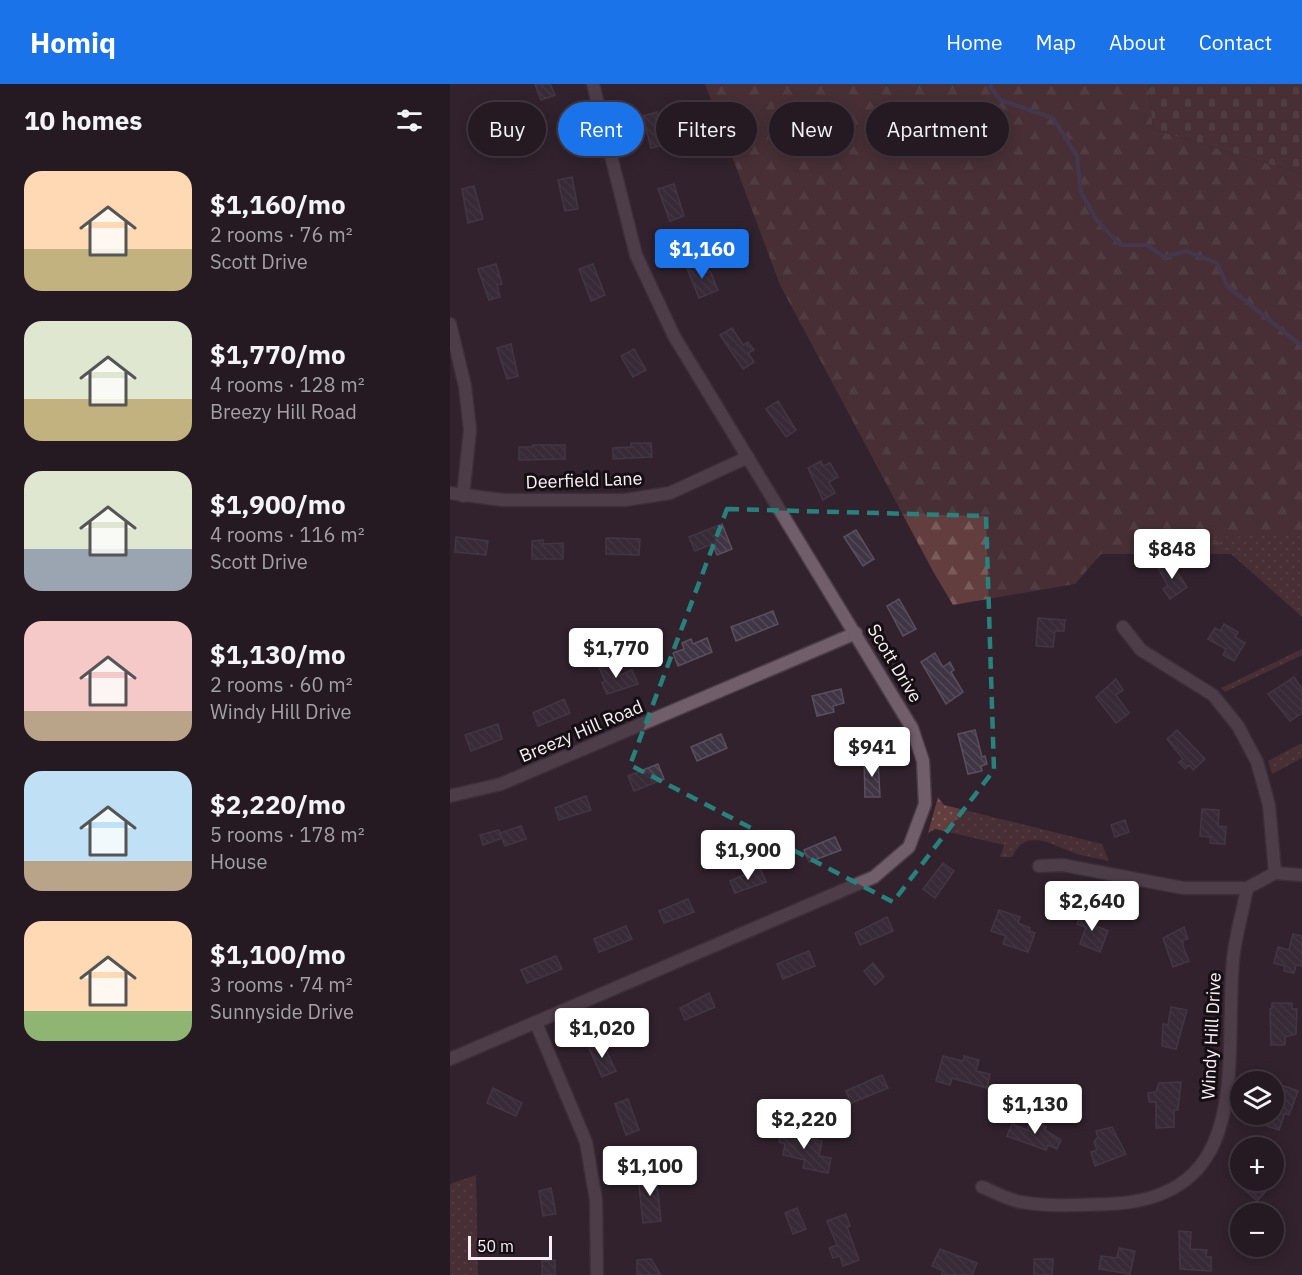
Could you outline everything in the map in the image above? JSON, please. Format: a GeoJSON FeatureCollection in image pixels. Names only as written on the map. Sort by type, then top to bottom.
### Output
{"type":"FeatureCollection","features":[{"type":"Feature","properties":{"kind":"street","name":"Scott Drive"},"geometry":{"type":"LineString","coordinates":[[450,1059],[874,878],[909,847],[924,804],[923,761],[912,728],[674,336],[636,255],[593,84]]}},
{"type":"Feature","properties":{"kind":"street"},"geometry":{"type":"LineString","coordinates":[[450,324],[465,386],[470,430],[463,496]]}},
{"type":"Feature","properties":{"kind":"street","name":"Deerfield Lane"},"geometry":{"type":"LineString","coordinates":[[450,493],[502,500],[625,500],[670,493],[748,457]]}},
{"type":"Feature","properties":{"kind":"street"},"geometry":{"type":"LineString","coordinates":[[1123,627],[1141,650],[1213,695],[1238,726],[1257,762],[1269,805],[1275,873]]}},
{"type":"Feature","properties":{"kind":"street","name":"Breezy Hill Road"},"geometry":{"type":"LineString","coordinates":[[450,796],[501,784],[856,633]]}},
{"type":"Feature","properties":{"kind":"street"},"geometry":{"type":"LineString","coordinates":[[1039,866],[1063,865],[1183,888],[1247,888],[1275,873],[1302,875]]}},
{"type":"Feature","properties":{"kind":"street","name":"Windy Hill Drive"},"geometry":{"type":"LineString","coordinates":[[982,1187],[1020,1202],[1121,1204],[1158,1196],[1195,1173],[1216,1144],[1226,1107],[1233,958],[1247,888]]}},
{"type":"Feature","properties":{"kind":"street"},"geometry":{"type":"LineString","coordinates":[[536,1023],[586,1142],[596,1200],[597,1275]]}},
{"type":"Feature","properties":{"kind":"highlighted area"},"geometry":{"type":"Polygon","coordinates":[[[727,509],[986,516],[994,770],[893,902],[630,765],[727,509]]]}},
{"type":"Feature","properties":{"kind":"green space"},"geometry":{"type":"Polygon","coordinates":[[[705,84],[1148,84],[1153,129],[1302,174],[1302,554],[1101,554],[1075,584],[953,605],[780,285],[732,156],[757,156],[757,102],[712,102],[705,84]]]}},
{"type":"Feature","properties":{"kind":"green space"},"geometry":{"type":"Polygon","coordinates":[[[1148,84],[1302,84],[1302,174],[1153,129],[1148,84]]]}},
{"type":"Feature","properties":{"kind":"green space"},"geometry":{"type":"Polygon","coordinates":[[[1302,535],[1302,617],[1212,537],[1302,535]]]}},
{"type":"Feature","properties":{"kind":"green space"},"geometry":{"type":"Polygon","coordinates":[[[1302,649],[1302,655],[1225,692],[1221,688],[1302,649]]]}},
{"type":"Feature","properties":{"kind":"green space"},"geometry":{"type":"Polygon","coordinates":[[[1302,743],[1302,758],[1272,774],[1268,761],[1302,743]]]}},
{"type":"Feature","properties":{"kind":"green space"},"geometry":{"type":"Polygon","coordinates":[[[938,797],[944,805],[1102,844],[1109,861],[1081,855],[1039,840],[1024,842],[1012,857],[1000,857],[1004,845],[935,829],[928,833],[938,797]]]}},
{"type":"Feature","properties":{"kind":"green space"},"geometry":{"type":"Polygon","coordinates":[[[476,1175],[478,1275],[450,1275],[450,1184],[476,1175]]]}},
{"type":"Feature","properties":{"kind":"building"},"geometry":{"type":"Polygon","coordinates":[[[535,84],[550,84],[555,95],[541,100],[535,84]]]}},
{"type":"Feature","properties":{"kind":"building"},"geometry":{"type":"Polygon","coordinates":[[[656,112],[656,147],[651,148],[644,116],[656,112]]]}},
{"type":"Feature","properties":{"kind":"building"},"geometry":{"type":"Polygon","coordinates":[[[572,177],[578,209],[565,211],[558,180],[572,177]]]}},
{"type":"Feature","properties":{"kind":"building"},"geometry":{"type":"Polygon","coordinates":[[[674,184],[684,216],[670,221],[658,189],[674,184]]]}},
{"type":"Feature","properties":{"kind":"building"},"geometry":{"type":"Polygon","coordinates":[[[474,186],[483,219],[468,223],[462,189],[474,186]]]}},
{"type":"Feature","properties":{"kind":"building"},"geometry":{"type":"Polygon","coordinates":[[[700,262],[706,273],[710,271],[718,290],[699,298],[687,268],[700,262]]]}},
{"type":"Feature","properties":{"kind":"building"},"geometry":{"type":"Polygon","coordinates":[[[496,264],[502,284],[497,285],[500,297],[489,300],[478,269],[496,264]]]}},
{"type":"Feature","properties":{"kind":"building"},"geometry":{"type":"Polygon","coordinates":[[[593,264],[605,295],[591,301],[579,269],[593,264]]]}},
{"type":"Feature","properties":{"kind":"building"},"geometry":{"type":"Polygon","coordinates":[[[732,328],[743,345],[748,342],[754,350],[748,353],[754,362],[743,369],[720,335],[732,328]]]}},
{"type":"Feature","properties":{"kind":"building"},"geometry":{"type":"Polygon","coordinates":[[[511,344],[518,376],[507,379],[497,348],[511,344]]]}},
{"type":"Feature","properties":{"kind":"building"},"geometry":{"type":"Polygon","coordinates":[[[634,349],[646,370],[633,377],[621,356],[634,349]]]}},
{"type":"Feature","properties":{"kind":"building"},"geometry":{"type":"Polygon","coordinates":[[[778,401],[796,430],[786,437],[766,409],[778,401]]]}},
{"type":"Feature","properties":{"kind":"building"},"geometry":{"type":"Polygon","coordinates":[[[631,443],[651,443],[652,457],[613,459],[613,448],[631,447],[631,443]]]}},
{"type":"Feature","properties":{"kind":"building"},"geometry":{"type":"Polygon","coordinates":[[[533,445],[565,445],[565,459],[519,460],[519,447],[532,447],[533,445]]]}},
{"type":"Feature","properties":{"kind":"building"},"geometry":{"type":"Polygon","coordinates":[[[821,461],[823,466],[830,463],[838,477],[829,482],[835,493],[823,500],[808,468],[821,461]]]}},
{"type":"Feature","properties":{"kind":"building"},"geometry":{"type":"Polygon","coordinates":[[[722,524],[732,549],[717,555],[713,544],[695,551],[689,537],[722,524]]]}},
{"type":"Feature","properties":{"kind":"building"},"geometry":{"type":"Polygon","coordinates":[[[856,530],[874,559],[863,566],[844,537],[856,530]]]}},
{"type":"Feature","properties":{"kind":"building"},"geometry":{"type":"Polygon","coordinates":[[[456,537],[488,541],[486,555],[455,552],[456,537]]]}},
{"type":"Feature","properties":{"kind":"building"},"geometry":{"type":"Polygon","coordinates":[[[606,538],[640,539],[639,555],[606,554],[606,538]]]}},
{"type":"Feature","properties":{"kind":"building"},"geometry":{"type":"Polygon","coordinates":[[[543,540],[543,544],[563,543],[563,559],[532,559],[532,541],[543,540]]]}},
{"type":"Feature","properties":{"kind":"building"},"geometry":{"type":"Polygon","coordinates":[[[1164,561],[1168,567],[1172,564],[1187,587],[1170,599],[1163,589],[1168,586],[1157,566],[1164,561]]]}},
{"type":"Feature","properties":{"kind":"building"},"geometry":{"type":"Polygon","coordinates":[[[899,599],[916,629],[903,636],[887,606],[899,599]]]}},
{"type":"Feature","properties":{"kind":"building"},"geometry":{"type":"Polygon","coordinates":[[[773,611],[778,624],[736,641],[731,627],[773,611]]]}},
{"type":"Feature","properties":{"kind":"building"},"geometry":{"type":"Polygon","coordinates":[[[1038,618],[1065,620],[1064,631],[1055,631],[1053,647],[1036,646],[1038,618]]]}},
{"type":"Feature","properties":{"kind":"building"},"geometry":{"type":"Polygon","coordinates":[[[1224,624],[1238,632],[1235,637],[1245,643],[1234,661],[1223,655],[1226,649],[1208,639],[1215,628],[1220,631],[1224,624]]]}},
{"type":"Feature","properties":{"kind":"building"},"geometry":{"type":"Polygon","coordinates":[[[707,638],[712,652],[678,666],[673,653],[684,649],[682,643],[691,639],[693,644],[707,638]]]}},
{"type":"Feature","properties":{"kind":"building"},"geometry":{"type":"Polygon","coordinates":[[[935,653],[943,667],[950,662],[954,670],[951,672],[963,692],[946,704],[921,662],[935,653]]]}},
{"type":"Feature","properties":{"kind":"building"},"geometry":{"type":"Polygon","coordinates":[[[606,659],[614,678],[632,670],[638,684],[607,694],[602,683],[605,681],[597,663],[606,659]]]}},
{"type":"Feature","properties":{"kind":"building"},"geometry":{"type":"Polygon","coordinates":[[[1294,677],[1302,689],[1302,713],[1290,721],[1268,694],[1294,677]]]}},
{"type":"Feature","properties":{"kind":"building"},"geometry":{"type":"Polygon","coordinates":[[[1116,679],[1123,690],[1116,695],[1129,713],[1116,723],[1096,697],[1116,679]]]}},
{"type":"Feature","properties":{"kind":"building"},"geometry":{"type":"Polygon","coordinates":[[[841,689],[844,703],[833,706],[834,712],[817,716],[812,696],[841,689]]]}},
{"type":"Feature","properties":{"kind":"building"},"geometry":{"type":"Polygon","coordinates":[[[564,699],[570,713],[538,726],[533,713],[564,699]]]}},
{"type":"Feature","properties":{"kind":"building"},"geometry":{"type":"Polygon","coordinates":[[[498,724],[502,739],[471,751],[465,735],[498,724]]]}},
{"type":"Feature","properties":{"kind":"building"},"geometry":{"type":"Polygon","coordinates":[[[975,730],[982,757],[985,756],[987,764],[981,766],[982,771],[968,774],[958,734],[975,730]]]}},
{"type":"Feature","properties":{"kind":"building"},"geometry":{"type":"Polygon","coordinates":[[[1177,730],[1205,759],[1193,770],[1189,765],[1185,769],[1179,762],[1183,759],[1167,739],[1177,730]]]}},
{"type":"Feature","properties":{"kind":"building"},"geometry":{"type":"Polygon","coordinates":[[[721,734],[727,748],[697,761],[691,747],[721,734]]]}},
{"type":"Feature","properties":{"kind":"building"},"geometry":{"type":"Polygon","coordinates":[[[864,758],[878,758],[880,797],[865,797],[864,758]]]}},
{"type":"Feature","properties":{"kind":"building"},"geometry":{"type":"Polygon","coordinates":[[[658,764],[664,779],[634,791],[628,776],[658,764]]]}},
{"type":"Feature","properties":{"kind":"building"},"geometry":{"type":"Polygon","coordinates":[[[586,796],[591,810],[559,820],[555,808],[586,796]]]}},
{"type":"Feature","properties":{"kind":"building"},"geometry":{"type":"Polygon","coordinates":[[[1202,809],[1219,810],[1218,826],[1226,827],[1225,844],[1210,843],[1211,837],[1200,836],[1202,809]]]}},
{"type":"Feature","properties":{"kind":"building"},"geometry":{"type":"Polygon","coordinates":[[[1125,820],[1129,832],[1115,837],[1111,825],[1125,820]]]}},
{"type":"Feature","properties":{"kind":"building"},"geometry":{"type":"Polygon","coordinates":[[[521,826],[526,839],[505,846],[500,833],[521,826]]]}},
{"type":"Feature","properties":{"kind":"building"},"geometry":{"type":"Polygon","coordinates":[[[499,830],[502,838],[483,845],[480,835],[499,830]]]}},
{"type":"Feature","properties":{"kind":"building"},"geometry":{"type":"Polygon","coordinates":[[[835,837],[841,850],[809,862],[804,850],[835,837]]]}},
{"type":"Feature","properties":{"kind":"building"},"geometry":{"type":"Polygon","coordinates":[[[943,863],[954,871],[935,898],[923,889],[943,863]]]}},
{"type":"Feature","properties":{"kind":"building"},"geometry":{"type":"Polygon","coordinates":[[[760,868],[766,882],[735,893],[730,881],[760,868]]]}},
{"type":"Feature","properties":{"kind":"building"},"geometry":{"type":"Polygon","coordinates":[[[688,899],[694,912],[664,923],[659,911],[688,899]]]}},
{"type":"Feature","properties":{"kind":"building"},"geometry":{"type":"Polygon","coordinates":[[[999,910],[1020,917],[1018,923],[1035,933],[1028,952],[1003,944],[1006,936],[991,931],[999,910]]]}},
{"type":"Feature","properties":{"kind":"building"},"geometry":{"type":"Polygon","coordinates":[[[1082,911],[1096,916],[1093,925],[1108,931],[1100,952],[1080,944],[1086,927],[1077,924],[1082,911]]]}},
{"type":"Feature","properties":{"kind":"building"},"geometry":{"type":"Polygon","coordinates":[[[887,917],[893,931],[860,945],[855,933],[887,917]]]}},
{"type":"Feature","properties":{"kind":"building"},"geometry":{"type":"Polygon","coordinates":[[[626,926],[632,939],[599,952],[594,939],[626,926]]]}},
{"type":"Feature","properties":{"kind":"building"},"geometry":{"type":"Polygon","coordinates":[[[1184,927],[1188,939],[1183,940],[1183,946],[1189,961],[1173,967],[1163,938],[1184,927]]]}},
{"type":"Feature","properties":{"kind":"building"},"geometry":{"type":"Polygon","coordinates":[[[1293,934],[1302,936],[1302,966],[1296,965],[1294,973],[1284,971],[1285,966],[1274,963],[1278,947],[1289,950],[1293,934]]]}},
{"type":"Feature","properties":{"kind":"building"},"geometry":{"type":"Polygon","coordinates":[[[809,951],[815,966],[783,979],[777,964],[809,951]]]}},
{"type":"Feature","properties":{"kind":"building"},"geometry":{"type":"Polygon","coordinates":[[[556,956],[562,969],[527,983],[521,970],[556,956]]]}},
{"type":"Feature","properties":{"kind":"building"},"geometry":{"type":"Polygon","coordinates":[[[873,963],[884,977],[875,985],[864,971],[873,963]]]}},
{"type":"Feature","properties":{"kind":"building"},"geometry":{"type":"Polygon","coordinates":[[[709,993],[715,1007],[685,1020],[680,1008],[709,993]]]}},
{"type":"Feature","properties":{"kind":"building"},"geometry":{"type":"Polygon","coordinates":[[[1272,1003],[1292,1003],[1292,1009],[1297,1009],[1296,1034],[1285,1037],[1285,1045],[1271,1045],[1270,1009],[1272,1003]]]}},
{"type":"Feature","properties":{"kind":"building"},"geometry":{"type":"Polygon","coordinates":[[[1171,1007],[1187,1010],[1176,1049],[1162,1046],[1163,1024],[1168,1025],[1171,1007]]]}},
{"type":"Feature","properties":{"kind":"building"},"geometry":{"type":"Polygon","coordinates":[[[601,1040],[616,1071],[602,1077],[588,1046],[601,1040]]]}},
{"type":"Feature","properties":{"kind":"building"},"geometry":{"type":"Polygon","coordinates":[[[943,1056],[963,1061],[964,1056],[979,1060],[976,1071],[990,1074],[987,1088],[952,1078],[950,1085],[936,1081],[943,1056]]]}},
{"type":"Feature","properties":{"kind":"building"},"geometry":{"type":"Polygon","coordinates":[[[882,1075],[888,1088],[851,1103],[846,1091],[882,1075]]]}},
{"type":"Feature","properties":{"kind":"building"},"geometry":{"type":"Polygon","coordinates":[[[1181,1082],[1178,1110],[1174,1110],[1174,1127],[1156,1128],[1156,1102],[1149,1102],[1148,1093],[1156,1092],[1159,1083],[1181,1082]]]}},
{"type":"Feature","properties":{"kind":"building"},"geometry":{"type":"Polygon","coordinates":[[[1284,1086],[1298,1091],[1289,1115],[1285,1113],[1284,1116],[1284,1086]]]}},
{"type":"Feature","properties":{"kind":"building"},"geometry":{"type":"Polygon","coordinates":[[[493,1088],[522,1103],[516,1116],[487,1103],[493,1088]]]}},
{"type":"Feature","properties":{"kind":"building"},"geometry":{"type":"Polygon","coordinates":[[[628,1099],[639,1130],[626,1135],[615,1104],[628,1099]]]}},
{"type":"Feature","properties":{"kind":"building"},"geometry":{"type":"Polygon","coordinates":[[[1034,1116],[1044,1120],[1042,1125],[1046,1127],[1045,1130],[1061,1140],[1057,1149],[1048,1145],[1046,1150],[1007,1136],[1012,1124],[1027,1130],[1034,1116]]]}},
{"type":"Feature","properties":{"kind":"building"},"geometry":{"type":"Polygon","coordinates":[[[1267,1125],[1281,1125],[1279,1130],[1267,1125]]]}},
{"type":"Feature","properties":{"kind":"building"},"geometry":{"type":"Polygon","coordinates":[[[1112,1127],[1126,1154],[1095,1166],[1091,1152],[1097,1150],[1094,1142],[1098,1137],[1096,1131],[1112,1127]]]}},
{"type":"Feature","properties":{"kind":"building"},"geometry":{"type":"Polygon","coordinates":[[[782,1128],[801,1132],[801,1137],[822,1141],[819,1156],[831,1158],[828,1173],[803,1168],[805,1160],[783,1155],[785,1144],[779,1142],[782,1128]]]}},
{"type":"Feature","properties":{"kind":"building"},"geometry":{"type":"Polygon","coordinates":[[[653,1171],[654,1174],[660,1174],[661,1183],[657,1184],[661,1221],[643,1223],[638,1176],[643,1175],[643,1172],[653,1171]]]}},
{"type":"Feature","properties":{"kind":"building"},"geometry":{"type":"Polygon","coordinates":[[[551,1188],[556,1214],[543,1216],[539,1191],[551,1188]]]}},
{"type":"Feature","properties":{"kind":"building"},"geometry":{"type":"Polygon","coordinates":[[[1246,1191],[1266,1191],[1257,1201],[1246,1191]]]}},
{"type":"Feature","properties":{"kind":"building"},"geometry":{"type":"Polygon","coordinates":[[[797,1208],[806,1229],[793,1234],[785,1213],[797,1208]]]}},
{"type":"Feature","properties":{"kind":"building"},"geometry":{"type":"Polygon","coordinates":[[[846,1214],[850,1226],[847,1227],[859,1260],[843,1266],[840,1256],[833,1258],[829,1248],[837,1245],[827,1221],[846,1214]]]}},
{"type":"Feature","properties":{"kind":"building"},"geometry":{"type":"Polygon","coordinates":[[[1179,1231],[1191,1232],[1190,1249],[1207,1250],[1206,1257],[1211,1257],[1211,1271],[1180,1269],[1179,1231]]]}},
{"type":"Feature","properties":{"kind":"building"},"geometry":{"type":"Polygon","coordinates":[[[1119,1248],[1135,1251],[1130,1274],[1099,1269],[1101,1256],[1117,1258],[1119,1248]]]}},
{"type":"Feature","properties":{"kind":"building"},"geometry":{"type":"Polygon","coordinates":[[[940,1249],[977,1263],[972,1275],[941,1275],[943,1271],[932,1266],[940,1249]]]}},
{"type":"Feature","properties":{"kind":"building"},"geometry":{"type":"Polygon","coordinates":[[[651,1259],[661,1275],[637,1275],[637,1260],[651,1259]]]}},
{"type":"Feature","properties":{"kind":"building"},"geometry":{"type":"Polygon","coordinates":[[[1034,1259],[1053,1259],[1052,1275],[1034,1275],[1034,1259]]]}},
{"type":"Feature","properties":{"kind":"building"},"geometry":{"type":"Polygon","coordinates":[[[555,1260],[555,1275],[542,1275],[542,1261],[555,1260]]]}},
{"type":"Feature","properties":{"kind":"waterway"},"geometry":{"type":"LineString","coordinates":[[991,84],[990,86],[1000,100],[1053,118],[1077,156],[1081,192],[1096,219],[1120,245],[1147,245],[1164,257],[1186,251],[1217,263],[1228,287],[1302,346]]}}]}
